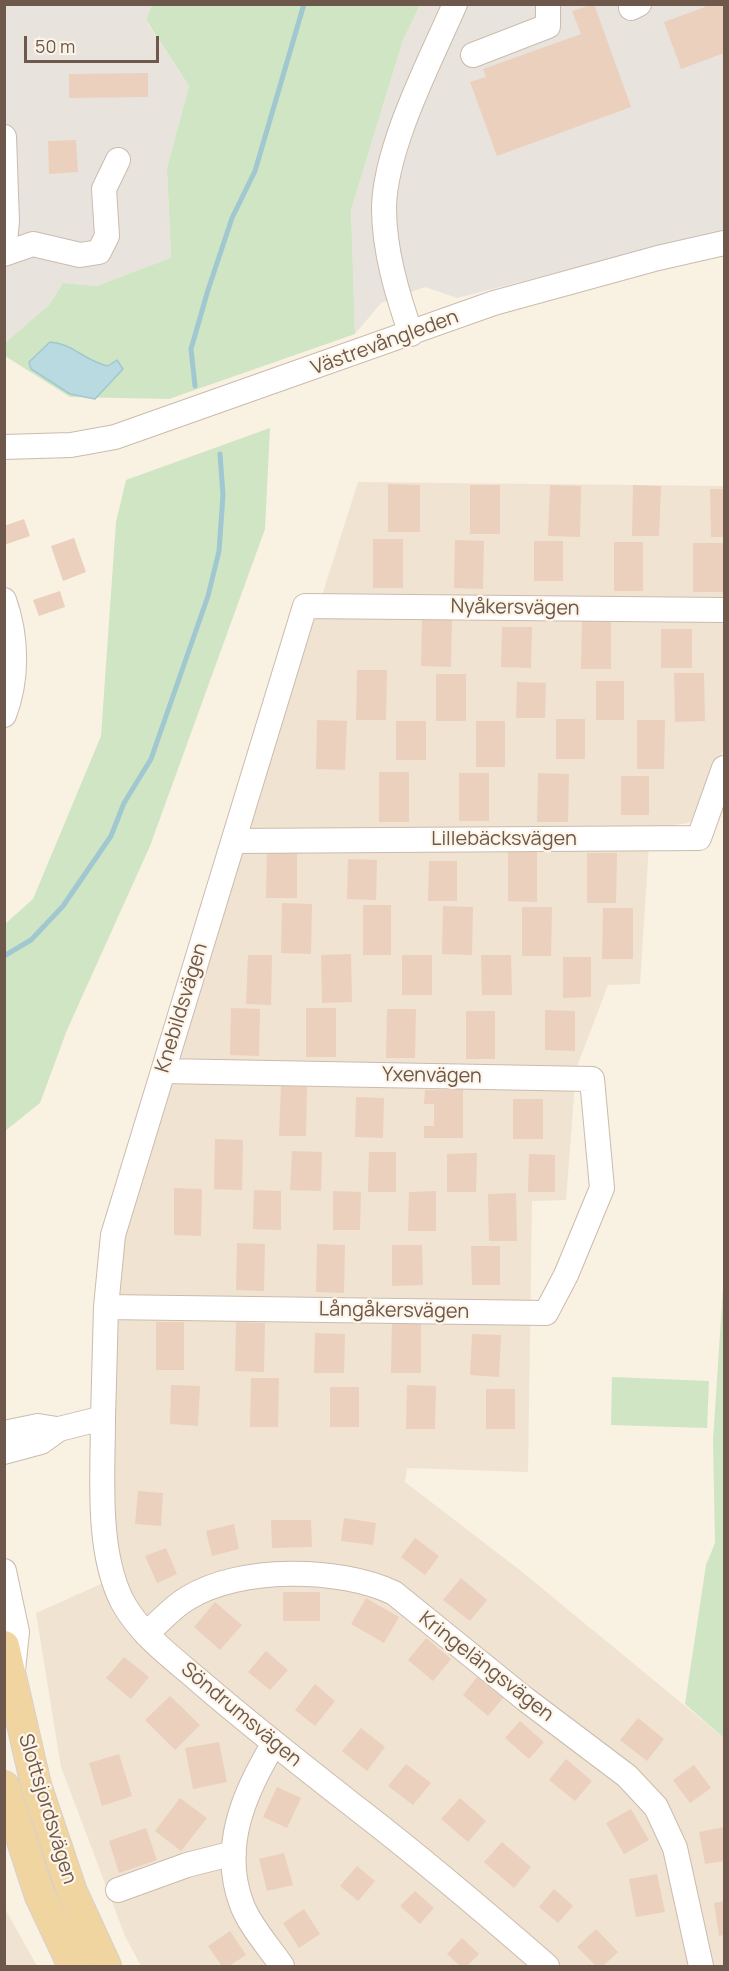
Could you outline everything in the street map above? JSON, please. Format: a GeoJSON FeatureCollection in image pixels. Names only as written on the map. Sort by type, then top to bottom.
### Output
{"type":"FeatureCollection","features":[{"type":"Feature","properties":{"kind":"main road","name":"Slottsjordsvägen"},"geometry":{"type":"LineString","coordinates":[[4,1646],[25,1744],[43,1807],[72,1892],[106,1966]]}},
{"type":"Feature","properties":{"kind":"main road","name":"Slottsjordsvägen"},"geometry":{"type":"LineString","coordinates":[[4,1786],[40,1896],[73,1966]]}},
{"type":"Feature","properties":{"kind":"street"},"geometry":{"type":"LineString","coordinates":[[411,334],[386,243],[384,208],[387,182],[407,116],[455,4]]}},
{"type":"Feature","properties":{"kind":"street"},"geometry":{"type":"LineString","coordinates":[[473,56],[548,26],[548,4]]}},
{"type":"Feature","properties":{"kind":"street"},"geometry":{"type":"LineString","coordinates":[[4,137],[7,222],[4,249]]}},
{"type":"Feature","properties":{"kind":"street"},"geometry":{"type":"LineString","coordinates":[[4,254],[33,244],[80,255],[99,252],[107,236],[104,189],[118,160]]}},
{"type":"Feature","properties":{"kind":"street","name":"Västrevångleden"},"geometry":{"type":"LineString","coordinates":[[4,447],[81,444],[116,437],[525,294],[724,243]]}},
{"type":"Feature","properties":{"kind":"street","name":"Västrevångleden"},"geometry":{"type":"LineString","coordinates":[[4,435],[47,446]]}},
{"type":"Feature","properties":{"kind":"street"},"geometry":{"type":"LineString","coordinates":[[4,600],[14,636],[15,655],[4,715]]}},
{"type":"Feature","properties":{"kind":"street","name":"Nyåkersvägen"},"geometry":{"type":"LineString","coordinates":[[306,606],[724,610]]}},
{"type":"Feature","properties":{"kind":"street","name":"Knebildsvägen"},"geometry":{"type":"LineString","coordinates":[[103,1418],[106,1307],[112,1235],[306,606]]}},
{"type":"Feature","properties":{"kind":"street","name":"Lillebäcksvägen"},"geometry":{"type":"LineString","coordinates":[[234,841],[699,838],[724,768]]}},
{"type":"Feature","properties":{"kind":"street","name":"Yxenvägen"},"geometry":{"type":"LineString","coordinates":[[163,1071],[592,1079],[602,1188]]}},
{"type":"Feature","properties":{"kind":"street","name":"Långåkersvägen"},"geometry":{"type":"LineString","coordinates":[[106,1307],[546,1313],[566,1275],[602,1188]]}},
{"type":"Feature","properties":{"kind":"street"},"geometry":{"type":"LineString","coordinates":[[4,1452],[41,1442],[59,1429],[103,1418]]}},
{"type":"Feature","properties":{"kind":"street","name":"Söndrumsvägen"},"geometry":{"type":"LineString","coordinates":[[103,1418],[103,1505],[110,1561],[122,1601],[146,1634],[273,1745],[370,1819],[491,1917],[547,1966]]}},
{"type":"Feature","properties":{"kind":"street"},"geometry":{"type":"LineString","coordinates":[[4,1433],[38,1426],[59,1429]]}},
{"type":"Feature","properties":{"kind":"street"},"geometry":{"type":"LineString","coordinates":[[4,1571],[16,1632],[12,1681]]}},
{"type":"Feature","properties":{"kind":"street","name":"Kringelängsvägen"},"geometry":{"type":"LineString","coordinates":[[146,1634],[186,1599],[217,1584],[245,1576],[294,1575],[349,1579],[374,1584],[394,1593],[525,1699],[627,1776],[656,1807],[675,1848],[701,1966]]}},
{"type":"Feature","properties":{"kind":"street"},"geometry":{"type":"LineString","coordinates":[[273,1745],[253,1779],[242,1806],[234,1833],[233,1870],[242,1906],[282,1966]]}},
{"type":"Feature","properties":{"kind":"street"},"geometry":{"type":"LineString","coordinates":[[118,1890],[187,1865],[234,1853]]}},
{"type":"Feature","properties":{"kind":"shaded area"},"geometry":{"type":"Polygon","coordinates":[[[5,5],[152,5],[146,21],[189,86],[167,168],[171,259],[97,286],[63,283],[49,305],[5,344],[5,5]]]}},
{"type":"Feature","properties":{"kind":"shaded area"},"geometry":{"type":"Polygon","coordinates":[[[420,5],[724,5],[724,230],[457,298],[425,287],[381,303],[355,334],[351,210],[403,40],[420,5]]]}},
{"type":"Feature","properties":{"kind":"shaded area"},"geometry":{"type":"Polygon","coordinates":[[[358,482],[724,486],[723,750],[694,822],[650,829],[640,984],[608,985],[576,1069],[566,1200],[532,1201],[528,1472],[407,1468],[405,1482],[521,1571],[724,1738],[724,1966],[141,1966],[125,1936],[61,1767],[36,1613],[121,1575],[107,1506],[118,1240],[358,482]]]}},
{"type":"Feature","properties":{"kind":"shaded area"},"geometry":{"type":"Polygon","coordinates":[[[5,1909],[37,1966],[5,1966],[5,1909]]]}},
{"type":"Feature","properties":{"kind":"green space"},"geometry":{"type":"Polygon","coordinates":[[[152,5],[420,5],[403,40],[351,210],[355,334],[169,399],[70,397],[5,356],[4,344],[49,305],[63,283],[97,286],[171,258],[167,168],[189,86],[146,20],[152,5]]]}},
{"type":"Feature","properties":{"kind":"green space"},"geometry":{"type":"Polygon","coordinates":[[[270,428],[265,529],[150,846],[67,1030],[40,1103],[5,1131],[5,924],[33,899],[101,736],[116,522],[126,480],[270,428]]]}},
{"type":"Feature","properties":{"kind":"green space"},"geometry":{"type":"Polygon","coordinates":[[[724,1273],[724,1738],[685,1704],[706,1565],[715,1543],[713,1440],[724,1273]]]}},
{"type":"Feature","properties":{"kind":"green space"},"geometry":{"type":"Polygon","coordinates":[[[612,1377],[709,1381],[707,1428],[611,1425],[612,1377]]]}},
{"type":"Feature","properties":{"kind":"water"},"geometry":{"type":"Polygon","coordinates":[[[50,342],[65,346],[100,364],[108,366],[117,360],[123,369],[95,399],[70,394],[31,369],[29,362],[50,342]]]}},
{"type":"Feature","properties":{"kind":"building"},"geometry":{"type":"Polygon","coordinates":[[[594,4],[631,107],[497,156],[470,82],[486,77],[483,69],[581,34],[572,11],[594,4]]]}},
{"type":"Feature","properties":{"kind":"building"},"geometry":{"type":"Polygon","coordinates":[[[704,4],[724,4],[724,53],[681,69],[664,22],[705,7],[704,4]]]}},
{"type":"Feature","properties":{"kind":"building"},"geometry":{"type":"Polygon","coordinates":[[[148,73],[148,97],[69,98],[69,74],[148,73]]]}},
{"type":"Feature","properties":{"kind":"building"},"geometry":{"type":"Polygon","coordinates":[[[76,140],[78,172],[49,174],[48,141],[76,140]]]}},
{"type":"Feature","properties":{"kind":"building"},"geometry":{"type":"Polygon","coordinates":[[[388,484],[420,485],[420,532],[388,532],[388,484]]]}},
{"type":"Feature","properties":{"kind":"building"},"geometry":{"type":"Polygon","coordinates":[[[470,485],[500,485],[500,534],[470,534],[470,485]]]}},
{"type":"Feature","properties":{"kind":"building"},"geometry":{"type":"Polygon","coordinates":[[[550,485],[581,486],[580,537],[548,536],[550,485]]]}},
{"type":"Feature","properties":{"kind":"building"},"geometry":{"type":"Polygon","coordinates":[[[633,485],[661,486],[659,536],[632,536],[633,485]]]}},
{"type":"Feature","properties":{"kind":"building"},"geometry":{"type":"Polygon","coordinates":[[[710,489],[724,489],[724,537],[711,537],[710,489]]]}},
{"type":"Feature","properties":{"kind":"building"},"geometry":{"type":"Polygon","coordinates":[[[24,519],[30,536],[4,545],[4,526],[24,519]]]}},
{"type":"Feature","properties":{"kind":"building"},"geometry":{"type":"Polygon","coordinates":[[[74,538],[86,572],[63,581],[51,546],[74,538]]]}},
{"type":"Feature","properties":{"kind":"building"},"geometry":{"type":"Polygon","coordinates":[[[373,539],[403,539],[403,588],[373,588],[373,539]]]}},
{"type":"Feature","properties":{"kind":"building"},"geometry":{"type":"Polygon","coordinates":[[[455,540],[484,541],[483,589],[454,588],[455,540]]]}},
{"type":"Feature","properties":{"kind":"building"},"geometry":{"type":"Polygon","coordinates":[[[534,541],[563,541],[563,581],[534,581],[534,541]]]}},
{"type":"Feature","properties":{"kind":"building"},"geometry":{"type":"Polygon","coordinates":[[[614,542],[643,542],[643,591],[614,591],[614,542]]]}},
{"type":"Feature","properties":{"kind":"building"},"geometry":{"type":"Polygon","coordinates":[[[693,543],[723,543],[723,592],[693,592],[693,543]]]}},
{"type":"Feature","properties":{"kind":"building"},"geometry":{"type":"Polygon","coordinates":[[[60,591],[65,607],[39,616],[33,600],[60,591]]]}},
{"type":"Feature","properties":{"kind":"building"},"geometry":{"type":"Polygon","coordinates":[[[422,617],[452,618],[451,667],[421,666],[422,617]]]}},
{"type":"Feature","properties":{"kind":"building"},"geometry":{"type":"Polygon","coordinates":[[[582,620],[611,620],[611,669],[581,669],[582,620]]]}},
{"type":"Feature","properties":{"kind":"building"},"geometry":{"type":"Polygon","coordinates":[[[502,627],[532,627],[531,668],[501,667],[502,627]]]}},
{"type":"Feature","properties":{"kind":"building"},"geometry":{"type":"Polygon","coordinates":[[[661,629],[692,629],[692,668],[661,668],[661,629]]]}},
{"type":"Feature","properties":{"kind":"building"},"geometry":{"type":"Polygon","coordinates":[[[357,670],[387,670],[386,720],[356,720],[357,670]]]}},
{"type":"Feature","properties":{"kind":"building"},"geometry":{"type":"Polygon","coordinates":[[[674,673],[704,673],[705,721],[675,722],[674,673]]]}},
{"type":"Feature","properties":{"kind":"building"},"geometry":{"type":"Polygon","coordinates":[[[436,674],[466,674],[466,721],[436,721],[436,674]]]}},
{"type":"Feature","properties":{"kind":"building"},"geometry":{"type":"Polygon","coordinates":[[[596,681],[624,681],[624,720],[596,720],[596,681]]]}},
{"type":"Feature","properties":{"kind":"building"},"geometry":{"type":"Polygon","coordinates":[[[517,682],[546,683],[545,718],[516,718],[517,682]]]}},
{"type":"Feature","properties":{"kind":"building"},"geometry":{"type":"Polygon","coordinates":[[[556,719],[585,719],[585,759],[556,759],[556,719]]]}},
{"type":"Feature","properties":{"kind":"building"},"geometry":{"type":"Polygon","coordinates":[[[317,720],[347,721],[345,770],[316,769],[317,720]]]}},
{"type":"Feature","properties":{"kind":"building"},"geometry":{"type":"Polygon","coordinates":[[[637,720],[665,720],[664,769],[637,769],[637,720]]]}},
{"type":"Feature","properties":{"kind":"building"},"geometry":{"type":"Polygon","coordinates":[[[396,721],[426,721],[426,760],[396,760],[396,721]]]}},
{"type":"Feature","properties":{"kind":"building"},"geometry":{"type":"Polygon","coordinates":[[[476,721],[505,721],[505,767],[476,767],[476,721]]]}},
{"type":"Feature","properties":{"kind":"building"},"geometry":{"type":"Polygon","coordinates":[[[379,772],[409,772],[409,822],[379,822],[379,772]]]}},
{"type":"Feature","properties":{"kind":"building"},"geometry":{"type":"Polygon","coordinates":[[[459,773],[489,773],[489,821],[459,821],[459,773]]]}},
{"type":"Feature","properties":{"kind":"building"},"geometry":{"type":"Polygon","coordinates":[[[538,773],[569,774],[568,822],[537,822],[538,773]]]}},
{"type":"Feature","properties":{"kind":"building"},"geometry":{"type":"Polygon","coordinates":[[[621,776],[649,776],[649,815],[621,815],[621,776]]]}},
{"type":"Feature","properties":{"kind":"building"},"geometry":{"type":"Polygon","coordinates":[[[267,848],[297,849],[297,898],[266,898],[267,848]]]}},
{"type":"Feature","properties":{"kind":"building"},"geometry":{"type":"Polygon","coordinates":[[[508,852],[537,852],[537,902],[508,901],[508,852]]]}},
{"type":"Feature","properties":{"kind":"building"},"geometry":{"type":"Polygon","coordinates":[[[587,853],[617,853],[616,903],[587,903],[587,853]]]}},
{"type":"Feature","properties":{"kind":"building"},"geometry":{"type":"Polygon","coordinates":[[[348,859],[377,860],[376,900],[347,899],[348,859]]]}},
{"type":"Feature","properties":{"kind":"building"},"geometry":{"type":"Polygon","coordinates":[[[429,861],[457,861],[457,901],[428,901],[429,861]]]}},
{"type":"Feature","properties":{"kind":"building"},"geometry":{"type":"Polygon","coordinates":[[[282,903],[312,904],[311,954],[281,953],[282,903]]]}},
{"type":"Feature","properties":{"kind":"building"},"geometry":{"type":"Polygon","coordinates":[[[363,905],[391,905],[391,955],[363,955],[363,905]]]}},
{"type":"Feature","properties":{"kind":"building"},"geometry":{"type":"Polygon","coordinates":[[[443,906],[473,907],[472,955],[442,954],[443,906]]]}},
{"type":"Feature","properties":{"kind":"building"},"geometry":{"type":"Polygon","coordinates":[[[522,907],[552,907],[551,956],[522,956],[522,907]]]}},
{"type":"Feature","properties":{"kind":"building"},"geometry":{"type":"Polygon","coordinates":[[[603,908],[633,908],[633,959],[602,959],[603,908]]]}},
{"type":"Feature","properties":{"kind":"building"},"geometry":{"type":"Polygon","coordinates":[[[351,954],[352,1002],[322,1003],[321,955],[351,954]]]}},
{"type":"Feature","properties":{"kind":"building"},"geometry":{"type":"Polygon","coordinates":[[[248,955],[272,955],[271,1005],[246,1004],[248,955]]]}},
{"type":"Feature","properties":{"kind":"building"},"geometry":{"type":"Polygon","coordinates":[[[402,955],[432,955],[432,995],[402,995],[402,955]]]}},
{"type":"Feature","properties":{"kind":"building"},"geometry":{"type":"Polygon","coordinates":[[[481,955],[511,955],[512,995],[482,995],[481,955]]]}},
{"type":"Feature","properties":{"kind":"building"},"geometry":{"type":"Polygon","coordinates":[[[563,957],[591,957],[591,997],[563,998],[563,957]]]}},
{"type":"Feature","properties":{"kind":"building"},"geometry":{"type":"Polygon","coordinates":[[[231,1008],[260,1009],[259,1056],[230,1055],[231,1008]]]}},
{"type":"Feature","properties":{"kind":"building"},"geometry":{"type":"Polygon","coordinates":[[[306,1008],[336,1008],[336,1057],[306,1057],[306,1008]]]}},
{"type":"Feature","properties":{"kind":"building"},"geometry":{"type":"Polygon","coordinates":[[[387,1009],[416,1009],[415,1058],[386,1058],[387,1009]]]}},
{"type":"Feature","properties":{"kind":"building"},"geometry":{"type":"Polygon","coordinates":[[[545,1010],[575,1011],[575,1051],[545,1050],[545,1010]]]}},
{"type":"Feature","properties":{"kind":"building"},"geometry":{"type":"Polygon","coordinates":[[[466,1011],[495,1011],[495,1059],[466,1059],[466,1011]]]}},
{"type":"Feature","properties":{"kind":"building"},"geometry":{"type":"Polygon","coordinates":[[[281,1086],[307,1087],[306,1136],[279,1136],[281,1086]]]}},
{"type":"Feature","properties":{"kind":"building"},"geometry":{"type":"Polygon","coordinates":[[[463,1089],[463,1138],[424,1138],[424,1126],[434,1126],[434,1104],[424,1104],[425,1090],[463,1089]]]}},
{"type":"Feature","properties":{"kind":"building"},"geometry":{"type":"Polygon","coordinates":[[[356,1097],[384,1098],[383,1138],[355,1137],[356,1097]]]}},
{"type":"Feature","properties":{"kind":"building"},"geometry":{"type":"Polygon","coordinates":[[[513,1099],[543,1099],[543,1139],[513,1139],[513,1099]]]}},
{"type":"Feature","properties":{"kind":"building"},"geometry":{"type":"Polygon","coordinates":[[[215,1139],[243,1140],[242,1190],[214,1189],[215,1139]]]}},
{"type":"Feature","properties":{"kind":"building"},"geometry":{"type":"Polygon","coordinates":[[[292,1151],[322,1152],[321,1191],[290,1190],[292,1151]]]}},
{"type":"Feature","properties":{"kind":"building"},"geometry":{"type":"Polygon","coordinates":[[[369,1152],[396,1152],[396,1192],[368,1192],[369,1152]]]}},
{"type":"Feature","properties":{"kind":"building"},"geometry":{"type":"Polygon","coordinates":[[[477,1153],[476,1192],[447,1192],[447,1154],[477,1153]]]}},
{"type":"Feature","properties":{"kind":"building"},"geometry":{"type":"Polygon","coordinates":[[[529,1154],[555,1155],[555,1192],[528,1192],[529,1154]]]}},
{"type":"Feature","properties":{"kind":"building"},"geometry":{"type":"Polygon","coordinates":[[[174,1188],[202,1189],[201,1236],[174,1235],[174,1188]]]}},
{"type":"Feature","properties":{"kind":"building"},"geometry":{"type":"Polygon","coordinates":[[[254,1190],[281,1191],[281,1230],[253,1229],[254,1190]]]}},
{"type":"Feature","properties":{"kind":"building"},"geometry":{"type":"Polygon","coordinates":[[[333,1191],[361,1192],[360,1230],[333,1230],[333,1191]]]}},
{"type":"Feature","properties":{"kind":"building"},"geometry":{"type":"Polygon","coordinates":[[[436,1191],[436,1231],[408,1231],[409,1192],[436,1191]]]}},
{"type":"Feature","properties":{"kind":"building"},"geometry":{"type":"Polygon","coordinates":[[[516,1193],[517,1241],[489,1241],[488,1194],[516,1193]]]}},
{"type":"Feature","properties":{"kind":"building"},"geometry":{"type":"Polygon","coordinates":[[[237,1243],[265,1244],[264,1291],[236,1290],[237,1243]]]}},
{"type":"Feature","properties":{"kind":"building"},"geometry":{"type":"Polygon","coordinates":[[[317,1244],[345,1245],[344,1293],[316,1292],[317,1244]]]}},
{"type":"Feature","properties":{"kind":"building"},"geometry":{"type":"Polygon","coordinates":[[[392,1245],[422,1245],[423,1285],[392,1286],[392,1245]]]}},
{"type":"Feature","properties":{"kind":"building"},"geometry":{"type":"Polygon","coordinates":[[[471,1246],[500,1246],[500,1285],[472,1285],[471,1246]]]}},
{"type":"Feature","properties":{"kind":"building"},"geometry":{"type":"Polygon","coordinates":[[[156,1322],[184,1322],[184,1370],[156,1370],[156,1322]]]}},
{"type":"Feature","properties":{"kind":"building"},"geometry":{"type":"Polygon","coordinates":[[[236,1322],[265,1323],[264,1372],[235,1371],[236,1322]]]}},
{"type":"Feature","properties":{"kind":"building"},"geometry":{"type":"Polygon","coordinates":[[[392,1322],[421,1323],[421,1373],[391,1373],[392,1322]]]}},
{"type":"Feature","properties":{"kind":"building"},"geometry":{"type":"Polygon","coordinates":[[[315,1333],[345,1334],[344,1373],[314,1373],[315,1333]]]}},
{"type":"Feature","properties":{"kind":"building"},"geometry":{"type":"Polygon","coordinates":[[[472,1334],[501,1335],[499,1377],[470,1375],[472,1334]]]}},
{"type":"Feature","properties":{"kind":"building"},"geometry":{"type":"Polygon","coordinates":[[[251,1378],[279,1378],[278,1427],[250,1427],[251,1378]]]}},
{"type":"Feature","properties":{"kind":"building"},"geometry":{"type":"Polygon","coordinates":[[[171,1385],[200,1386],[198,1426],[170,1424],[171,1385]]]}},
{"type":"Feature","properties":{"kind":"building"},"geometry":{"type":"Polygon","coordinates":[[[407,1385],[436,1386],[435,1429],[406,1429],[407,1385]]]}},
{"type":"Feature","properties":{"kind":"building"},"geometry":{"type":"Polygon","coordinates":[[[330,1387],[359,1387],[359,1427],[330,1427],[330,1387]]]}},
{"type":"Feature","properties":{"kind":"building"},"geometry":{"type":"Polygon","coordinates":[[[486,1389],[515,1389],[515,1429],[486,1429],[486,1389]]]}},
{"type":"Feature","properties":{"kind":"building"},"geometry":{"type":"Polygon","coordinates":[[[138,1491],[163,1493],[161,1526],[135,1524],[138,1491]]]}},
{"type":"Feature","properties":{"kind":"building"},"geometry":{"type":"Polygon","coordinates":[[[344,1518],[376,1523],[373,1545],[341,1541],[344,1518]]]}},
{"type":"Feature","properties":{"kind":"building"},"geometry":{"type":"Polygon","coordinates":[[[271,1520],[311,1520],[312,1547],[272,1548],[271,1520]]]}},
{"type":"Feature","properties":{"kind":"building"},"geometry":{"type":"Polygon","coordinates":[[[234,1524],[239,1549],[212,1556],[206,1531],[234,1524]]]}},
{"type":"Feature","properties":{"kind":"building"},"geometry":{"type":"Polygon","coordinates":[[[415,1538],[439,1556],[425,1575],[401,1557],[415,1538]]]}},
{"type":"Feature","properties":{"kind":"building"},"geometry":{"type":"Polygon","coordinates":[[[166,1548],[177,1574],[157,1583],[145,1556],[166,1548]]]}},
{"type":"Feature","properties":{"kind":"building"},"geometry":{"type":"Polygon","coordinates":[[[461,1578],[487,1600],[470,1621],[443,1600],[461,1578]]]}},
{"type":"Feature","properties":{"kind":"building"},"geometry":{"type":"Polygon","coordinates":[[[283,1592],[320,1592],[320,1621],[283,1621],[283,1592]]]}},
{"type":"Feature","properties":{"kind":"building"},"geometry":{"type":"Polygon","coordinates":[[[366,1598],[399,1617],[384,1643],[351,1624],[366,1598]]]}},
{"type":"Feature","properties":{"kind":"building"},"geometry":{"type":"Polygon","coordinates":[[[215,1602],[242,1625],[220,1650],[194,1627],[215,1602]]]}},
{"type":"Feature","properties":{"kind":"building"},"geometry":{"type":"Polygon","coordinates":[[[426,1638],[451,1659],[433,1681],[408,1660],[426,1638]]]}},
{"type":"Feature","properties":{"kind":"building"},"geometry":{"type":"Polygon","coordinates":[[[266,1651],[288,1670],[270,1690],[248,1672],[266,1651]]]}},
{"type":"Feature","properties":{"kind":"building"},"geometry":{"type":"Polygon","coordinates":[[[124,1657],[149,1677],[131,1699],[106,1678],[124,1657]]]}},
{"type":"Feature","properties":{"kind":"building"},"geometry":{"type":"Polygon","coordinates":[[[477,1677],[503,1698],[488,1716],[463,1695],[477,1677]]]}},
{"type":"Feature","properties":{"kind":"building"},"geometry":{"type":"Polygon","coordinates":[[[315,1684],[335,1701],[315,1726],[295,1710],[315,1684]]]}},
{"type":"Feature","properties":{"kind":"building"},"geometry":{"type":"Polygon","coordinates":[[[170,1696],[200,1725],[175,1750],[145,1720],[170,1696]]]}},
{"type":"Feature","properties":{"kind":"building"},"geometry":{"type":"Polygon","coordinates":[[[638,1718],[664,1739],[647,1761],[620,1740],[638,1718]]]}},
{"type":"Feature","properties":{"kind":"building"},"geometry":{"type":"Polygon","coordinates":[[[520,1721],[544,1742],[529,1759],[505,1738],[520,1721]]]}},
{"type":"Feature","properties":{"kind":"building"},"geometry":{"type":"Polygon","coordinates":[[[361,1728],[385,1747],[367,1771],[342,1751],[361,1728]]]}},
{"type":"Feature","properties":{"kind":"building"},"geometry":{"type":"Polygon","coordinates":[[[219,1742],[227,1782],[193,1789],[185,1748],[219,1742]]]}},
{"type":"Feature","properties":{"kind":"building"},"geometry":{"type":"Polygon","coordinates":[[[119,1754],[132,1796],[102,1806],[89,1763],[119,1754]]]}},
{"type":"Feature","properties":{"kind":"building"},"geometry":{"type":"Polygon","coordinates":[[[566,1759],[592,1781],[575,1801],[549,1780],[566,1759]]]}},
{"type":"Feature","properties":{"kind":"building"},"geometry":{"type":"Polygon","coordinates":[[[406,1764],[431,1783],[413,1805],[388,1786],[406,1764]]]}},
{"type":"Feature","properties":{"kind":"building"},"geometry":{"type":"Polygon","coordinates":[[[694,1765],[711,1788],[690,1803],[673,1780],[694,1765]]]}},
{"type":"Feature","properties":{"kind":"building"},"geometry":{"type":"Polygon","coordinates":[[[277,1787],[301,1798],[287,1828],[263,1817],[277,1787]]]}},
{"type":"Feature","properties":{"kind":"building"},"geometry":{"type":"Polygon","coordinates":[[[180,1798],[207,1818],[181,1851],[155,1831],[180,1798]]]}},
{"type":"Feature","properties":{"kind":"building"},"geometry":{"type":"Polygon","coordinates":[[[460,1798],[486,1821],[468,1842],[441,1819],[460,1798]]]}},
{"type":"Feature","properties":{"kind":"building"},"geometry":{"type":"Polygon","coordinates":[[[631,1809],[649,1840],[624,1854],[606,1823],[631,1809]]]}},
{"type":"Feature","properties":{"kind":"building"},"geometry":{"type":"Polygon","coordinates":[[[724,1827],[724,1861],[705,1864],[699,1832],[724,1827]]]}},
{"type":"Feature","properties":{"kind":"building"},"geometry":{"type":"Polygon","coordinates":[[[146,1828],[157,1860],[119,1873],[109,1841],[146,1828]]]}},
{"type":"Feature","properties":{"kind":"building"},"geometry":{"type":"Polygon","coordinates":[[[502,1842],[531,1867],[514,1888],[484,1862],[502,1842]]]}},
{"type":"Feature","properties":{"kind":"building"},"geometry":{"type":"Polygon","coordinates":[[[284,1853],[293,1885],[267,1891],[259,1859],[284,1853]]]}},
{"type":"Feature","properties":{"kind":"building"},"geometry":{"type":"Polygon","coordinates":[[[357,1866],[375,1881],[358,1901],[340,1886],[357,1866]]]}},
{"type":"Feature","properties":{"kind":"building"},"geometry":{"type":"Polygon","coordinates":[[[657,1874],[665,1912],[636,1917],[629,1879],[657,1874]]]}},
{"type":"Feature","properties":{"kind":"building"},"geometry":{"type":"Polygon","coordinates":[[[554,1889],[573,1906],[558,1923],[539,1907],[554,1889]]]}},
{"type":"Feature","properties":{"kind":"building"},"geometry":{"type":"Polygon","coordinates":[[[415,1891],[434,1908],[420,1924],[400,1906],[415,1891]]]}},
{"type":"Feature","properties":{"kind":"building"},"geometry":{"type":"Polygon","coordinates":[[[724,1901],[724,1935],[719,1936],[714,1903],[724,1901]]]}},
{"type":"Feature","properties":{"kind":"building"},"geometry":{"type":"Polygon","coordinates":[[[304,1909],[320,1934],[299,1948],[283,1923],[304,1909]]]}},
{"type":"Feature","properties":{"kind":"building"},"geometry":{"type":"Polygon","coordinates":[[[596,1929],[618,1952],[603,1966],[596,1966],[577,1947],[596,1929]]]}},
{"type":"Feature","properties":{"kind":"building"},"geometry":{"type":"Polygon","coordinates":[[[230,1931],[246,1955],[229,1966],[222,1966],[208,1946],[230,1931]]]}},
{"type":"Feature","properties":{"kind":"building"},"geometry":{"type":"Polygon","coordinates":[[[462,1938],[479,1954],[467,1966],[460,1966],[447,1954],[462,1938]]]}},
{"type":"Feature","properties":{"kind":"waterway"},"geometry":{"type":"LineString","coordinates":[[195,386],[191,349],[232,218],[255,171],[304,4]]}},
{"type":"Feature","properties":{"kind":"waterway"},"geometry":{"type":"LineString","coordinates":[[4,956],[31,940],[63,906],[111,836],[124,803],[151,759],[208,596],[219,551],[223,495],[220,454]]}}]}
